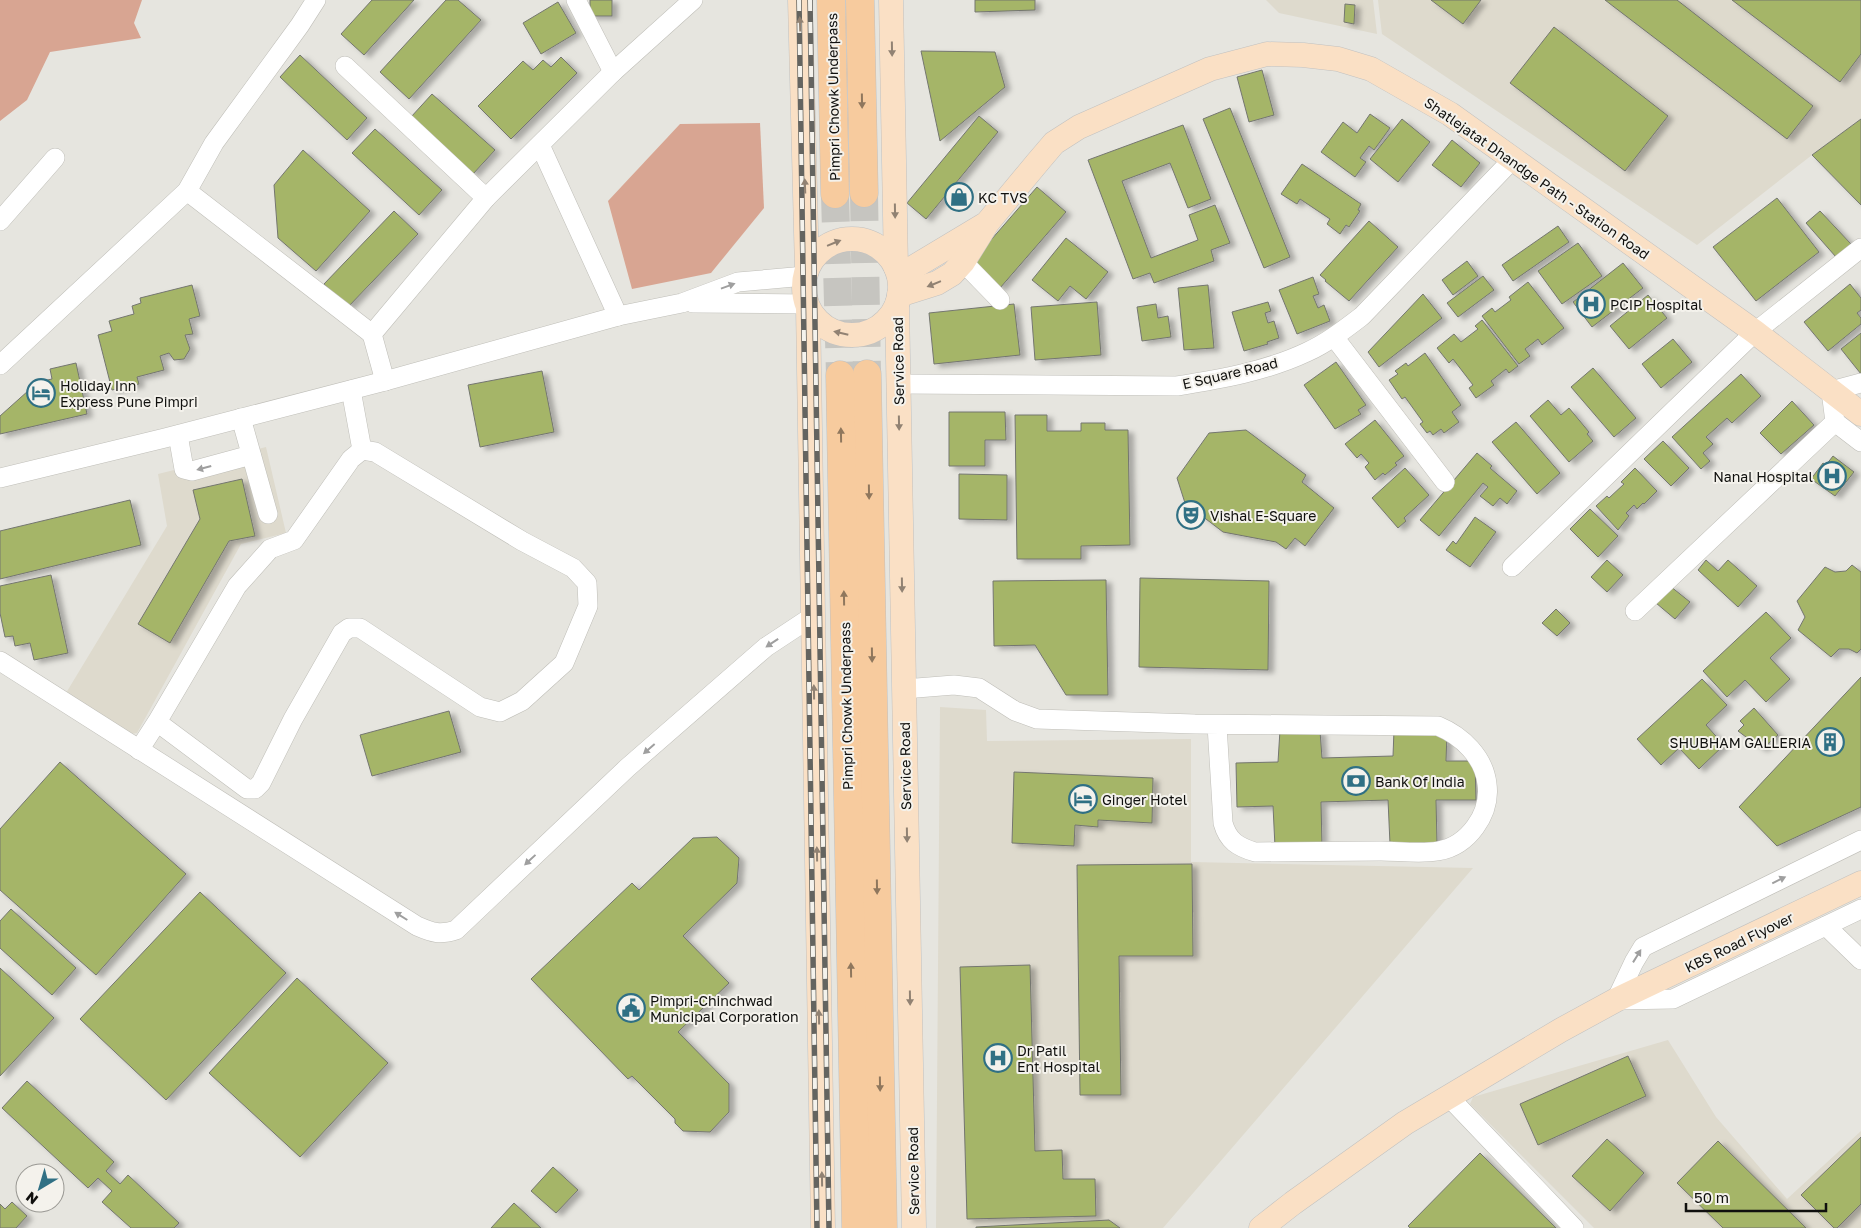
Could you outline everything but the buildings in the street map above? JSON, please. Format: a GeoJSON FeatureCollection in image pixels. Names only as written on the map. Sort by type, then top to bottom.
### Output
{"type":"FeatureCollection","features":[{"type":"Feature","properties":{"kind":"highway","name":"Pimpri Chowk Underpass"},"geometry":{"type":"LineString","coordinates":[[831,0],[835,194]]}},
{"type":"Feature","properties":{"kind":"highway","name":"Pimpri Chowk Underpass"},"geometry":{"type":"LineString","coordinates":[[860,0],[864,193]]}},
{"type":"Feature","properties":{"kind":"highway","name":"Pimpri Chowk Underpass"},"geometry":{"type":"LineString","coordinates":[[867,374],[883,1228]]}},
{"type":"Feature","properties":{"kind":"highway","name":"Pimpri Chowk Underpass"},"geometry":{"type":"LineString","coordinates":[[840,375],[856,1228]]}},
{"type":"Feature","properties":{"kind":"main road"},"geometry":{"type":"LineString","coordinates":[[800,0],[806,273],[804,289],[808,306],[823,1228]]}},
{"type":"Feature","properties":{"kind":"main road","name":"Service Road"},"geometry":{"type":"LineString","coordinates":[[891,0],[898,286],[898,384],[914,1228]]}},
{"type":"Feature","properties":{"kind":"main road","name":"Shatlejatat Dhandge Path - Station Road"},"geometry":{"type":"LineString","coordinates":[[898,286],[938,283],[952,274],[963,262],[988,222],[1054,143],[1079,127],[1210,68],[1267,54],[1338,59],[1371,69],[1450,114],[1755,332],[1861,414]]}},
{"type":"Feature","properties":{"kind":"main road","name":"Shatlejatat Dhandge Path - Station Road"},"geometry":{"type":"LineString","coordinates":[[898,286],[988,222]]}},
{"type":"Feature","properties":{"kind":"main road"},"geometry":{"type":"LineString","coordinates":[[806,273],[811,262],[824,248],[832,243],[850,239],[869,242],[885,252],[898,286],[893,313],[880,326],[863,334],[844,334],[826,328],[813,315],[808,306]]}},
{"type":"Feature","properties":{"kind":"main road","name":"KBS Road Flyover"},"geometry":{"type":"LineString","coordinates":[[1261,1228],[1405,1123],[1561,1030],[1616,1000],[1861,883]]}},
{"type":"Feature","properties":{"kind":"street"},"geometry":{"type":"LineString","coordinates":[[0,365],[187,191],[214,144],[316,0]]}},
{"type":"Feature","properties":{"kind":"street"},"geometry":{"type":"LineString","coordinates":[[576,0],[614,72]]}},
{"type":"Feature","properties":{"kind":"street"},"geometry":{"type":"LineString","coordinates":[[372,334],[486,198],[614,72],[693,0]]}},
{"type":"Feature","properties":{"kind":"street"},"geometry":{"type":"LineString","coordinates":[[345,66],[486,198]]}},
{"type":"Feature","properties":{"kind":"street"},"geometry":{"type":"LineString","coordinates":[[540,145],[618,316]]}},
{"type":"Feature","properties":{"kind":"street"},"geometry":{"type":"LineString","coordinates":[[0,221],[54,158]]}},
{"type":"Feature","properties":{"kind":"street","name":"E Square Road"},"geometry":{"type":"LineString","coordinates":[[898,384],[1177,386],[1258,370],[1307,352],[1334,337],[1368,310],[1513,159]]}},
{"type":"Feature","properties":{"kind":"street"},"geometry":{"type":"LineString","coordinates":[[187,191],[372,334],[385,381]]}},
{"type":"Feature","properties":{"kind":"street"},"geometry":{"type":"LineString","coordinates":[[1512,567],[1755,332],[1861,248]]}},
{"type":"Feature","properties":{"kind":"street"},"geometry":{"type":"LineString","coordinates":[[963,262],[1000,300]]}},
{"type":"Feature","properties":{"kind":"street"},"geometry":{"type":"LineString","coordinates":[[0,478],[385,381],[618,316],[682,303],[738,282],[806,273]]}},
{"type":"Feature","properties":{"kind":"street"},"geometry":{"type":"LineString","coordinates":[[682,303],[808,306]]}},
{"type":"Feature","properties":{"kind":"street"},"geometry":{"type":"LineString","coordinates":[[1334,337],[1445,482]]}},
{"type":"Feature","properties":{"kind":"street"},"geometry":{"type":"LineString","coordinates":[[1861,383],[1831,391],[1835,422],[1861,442]]}},
{"type":"Feature","properties":{"kind":"street"},"geometry":{"type":"LineString","coordinates":[[350,390],[362,450]]}},
{"type":"Feature","properties":{"kind":"street"},"geometry":{"type":"LineString","coordinates":[[241,418],[268,514]]}},
{"type":"Feature","properties":{"kind":"street"},"geometry":{"type":"LineString","coordinates":[[1636,611],[1835,422]]}},
{"type":"Feature","properties":{"kind":"street"},"geometry":{"type":"LineString","coordinates":[[178,434],[184,468],[186,470],[192,471],[251,455]]}},
{"type":"Feature","properties":{"kind":"street"},"geometry":{"type":"LineString","coordinates":[[139,750],[236,586],[270,549],[294,540],[351,459],[362,450],[375,452],[522,542],[573,568],[587,583],[588,606],[564,663],[522,701],[500,712],[480,707],[360,628],[349,628],[342,633],[261,783],[255,789],[247,789],[157,722]]}},
{"type":"Feature","properties":{"kind":"street"},"geometry":{"type":"LineString","coordinates":[[0,661],[417,926],[431,932],[444,933],[456,930],[627,768],[766,647],[813,616]]}},
{"type":"Feature","properties":{"kind":"street"},"geometry":{"type":"LineString","coordinates":[[904,688],[954,685],[979,688],[1016,711],[1037,719],[1217,725],[1438,726],[1455,734],[1478,758],[1486,772],[1488,787],[1486,806],[1478,824],[1466,837],[1454,845],[1439,851],[1255,852],[1244,849],[1233,843],[1226,833],[1223,823],[1217,725]]}},
{"type":"Feature","properties":{"kind":"street"},"geometry":{"type":"LineString","coordinates":[[1861,840],[1643,947],[1616,1000],[1673,999],[1861,909]]}},
{"type":"Feature","properties":{"kind":"street"},"geometry":{"type":"LineString","coordinates":[[1826,926],[1861,960]]}},
{"type":"Feature","properties":{"kind":"street"},"geometry":{"type":"LineString","coordinates":[[1448,1096],[1574,1228]]}},
{"type":"Feature","properties":{"kind":"shaded area"},"geometry":{"type":"Polygon","coordinates":[[[0,0],[142,0],[134,23],[141,38],[50,52],[27,100],[0,121],[0,0]]]}},
{"type":"Feature","properties":{"kind":"shaded area"},"geometry":{"type":"Polygon","coordinates":[[[1266,0],[1373,0],[1377,34],[1279,13],[1266,0]]]}},
{"type":"Feature","properties":{"kind":"shaded area"},"geometry":{"type":"Polygon","coordinates":[[[1378,0],[1861,0],[1861,119],[1697,245],[1382,34],[1378,0]]]}},
{"type":"Feature","properties":{"kind":"shaded area"},"geometry":{"type":"Polygon","coordinates":[[[760,123],[764,208],[711,273],[632,289],[608,201],[680,124],[760,123]]]}},
{"type":"Feature","properties":{"kind":"shaded area"},"geometry":{"type":"Polygon","coordinates":[[[266,447],[286,533],[241,544],[137,733],[131,734],[66,693],[167,526],[158,474],[266,447]]]}},
{"type":"Feature","properties":{"kind":"shaded area"},"geometry":{"type":"Polygon","coordinates":[[[940,707],[986,710],[987,741],[1191,739],[1191,862],[1473,868],[1163,1228],[936,1228],[940,707]]]}},
{"type":"Feature","properties":{"kind":"shaded area"},"geometry":{"type":"Polygon","coordinates":[[[1668,1040],[1716,1117],[1787,1199],[1861,1131],[1861,1228],[1594,1228],[1470,1104],[1473,1097],[1668,1040]]]}},
{"type":"Feature","properties":{"kind":"tunnel"},"geometry":{"type":"LineString","coordinates":[[864,193],[867,374]]}},
{"type":"Feature","properties":{"kind":"tunnel"},"geometry":{"type":"LineString","coordinates":[[835,194],[840,375]]}},
{"type":"Feature","properties":{"kind":"railway"},"geometry":{"type":"LineString","coordinates":[[799,0],[817,1228]]}},
{"type":"Feature","properties":{"kind":"railway"},"geometry":{"type":"LineString","coordinates":[[810,0],[829,1228]]}},
{"type":"Feature","properties":{"kind":"place","name":"KC TVS"},"geometry":{"type":"Point","coordinates":[959,197]}},
{"type":"Feature","properties":{"kind":"place","name":"PCIP Hospital"},"geometry":{"type":"Point","coordinates":[1591,304]}},
{"type":"Feature","properties":{"kind":"place","name":"Holiday Inn Express Pune Pimpri"},"geometry":{"type":"Point","coordinates":[41,393]}},
{"type":"Feature","properties":{"kind":"place","name":"Nanal Hospital"},"geometry":{"type":"Point","coordinates":[1832,476]}},
{"type":"Feature","properties":{"kind":"place","name":"Vishal E-Square"},"geometry":{"type":"Point","coordinates":[1191,515]}},
{"type":"Feature","properties":{"kind":"place","name":"SHUBHAM GALLERIA"},"geometry":{"type":"Point","coordinates":[1830,742]}},
{"type":"Feature","properties":{"kind":"place","name":"Bank Of India"},"geometry":{"type":"Point","coordinates":[1356,781]}},
{"type":"Feature","properties":{"kind":"place","name":"Ginger Hotel"},"geometry":{"type":"Point","coordinates":[1083,799]}},
{"type":"Feature","properties":{"kind":"place","name":"Pimpri-Chinchwad Municipal Corporation"},"geometry":{"type":"Point","coordinates":[631,1008]}},
{"type":"Feature","properties":{"kind":"place","name":"Dr Patil Ent Hospital"},"geometry":{"type":"Point","coordinates":[998,1058]}}]}
